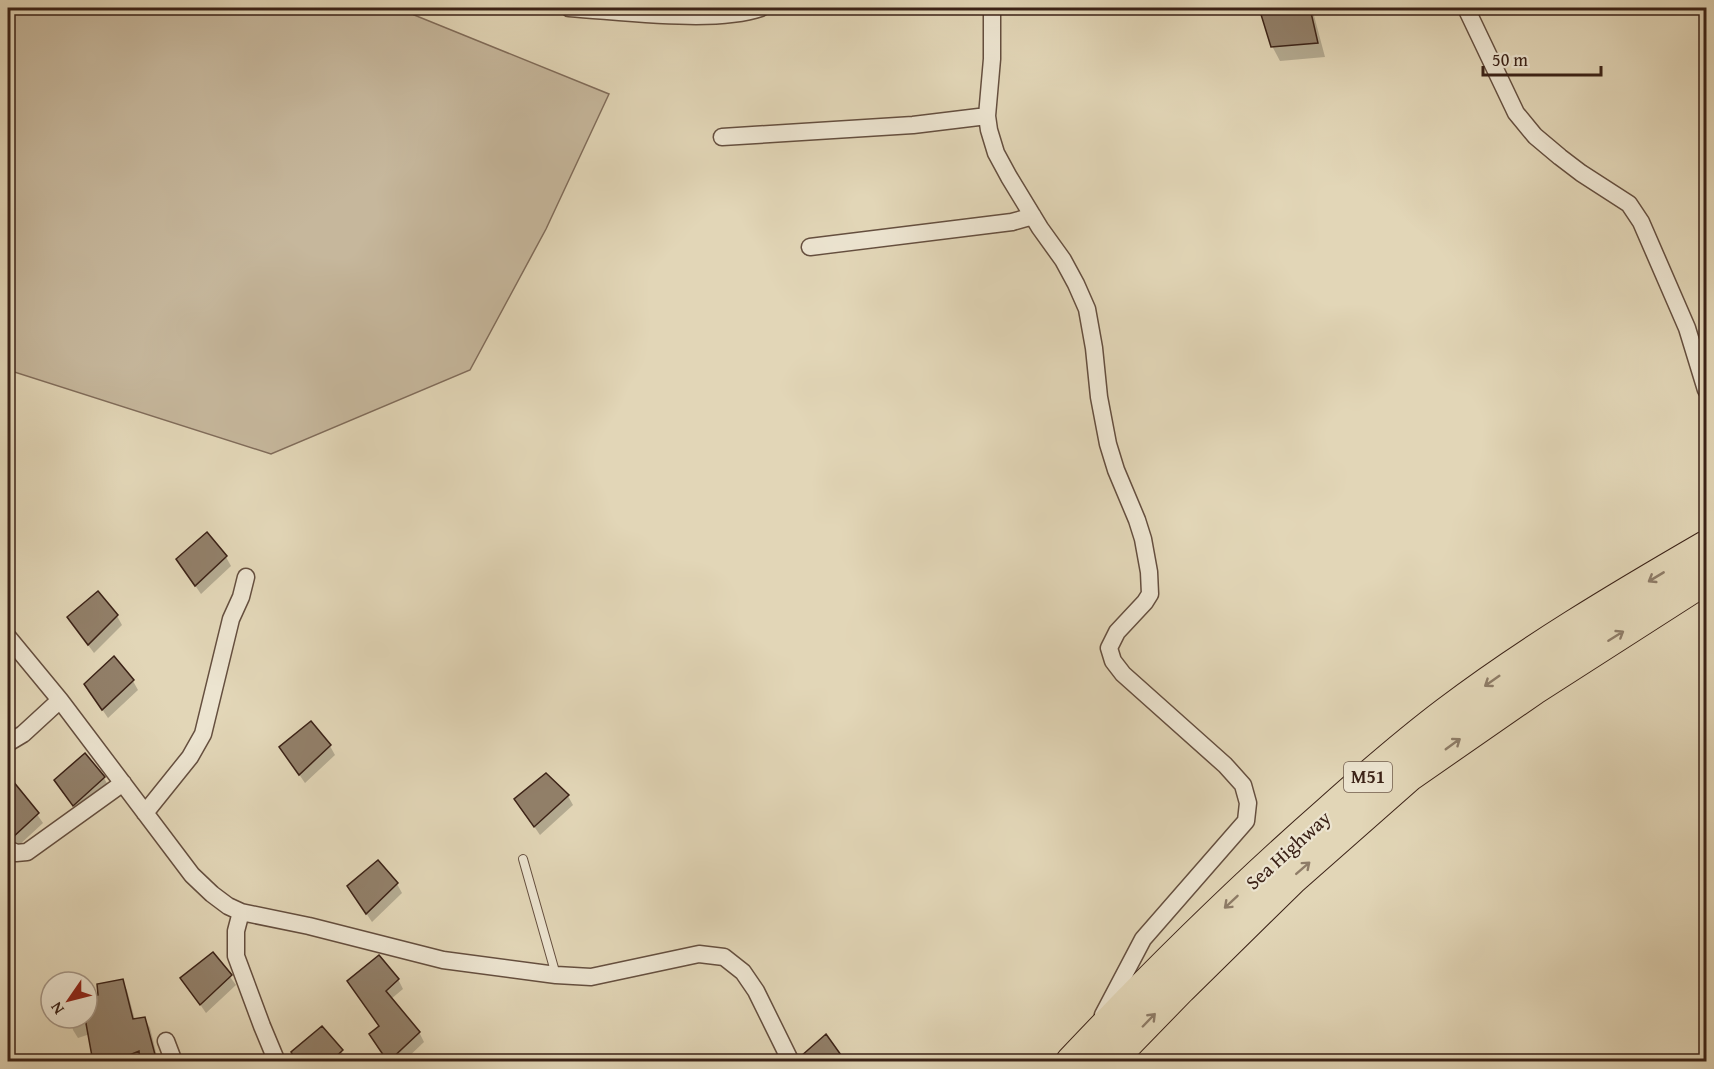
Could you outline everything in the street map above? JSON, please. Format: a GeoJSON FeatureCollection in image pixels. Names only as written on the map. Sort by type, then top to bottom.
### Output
{"type":"FeatureCollection","features":[{"type":"Feature","properties":{"kind":"highway","name":"Sea Highway"},"geometry":{"type":"LineString","coordinates":[[1089,1056],[1225,907],[1384,763],[1446,713],[1530,654],[1707,547]]}},
{"type":"Feature","properties":{"kind":"highway","name":"Sea Highway"},"geometry":{"type":"LineString","coordinates":[[1089,1056],[1180,988],[1291,879],[1409,776],[1533,688],[1707,578]]}},
{"type":"Feature","properties":{"kind":"street"},"geometry":{"type":"LineString","coordinates":[[569,8],[714,16],[750,12],[761,8]]}},
{"type":"Feature","properties":{"kind":"street"},"geometry":{"type":"LineString","coordinates":[[992,8],[988,130],[996,153],[1033,216],[1063,260],[1087,309],[1108,444],[1140,530],[1149,572],[1150,594],[1145,603],[1117,632],[1109,648],[1113,661],[1138,688],[1225,765],[1243,784],[1248,803],[1246,821],[1143,939],[1089,1056]]}},
{"type":"Feature","properties":{"kind":"street"},"geometry":{"type":"LineString","coordinates":[[1466,8],[1516,113],[1534,136],[1581,173],[1629,204],[1641,222],[1687,328],[1707,390]]}},
{"type":"Feature","properties":{"kind":"street"},"geometry":{"type":"LineString","coordinates":[[722,137],[913,125],[987,116]]}},
{"type":"Feature","properties":{"kind":"street"},"geometry":{"type":"LineString","coordinates":[[810,247],[1011,222],[1033,216]]}},
{"type":"Feature","properties":{"kind":"street"},"geometry":{"type":"LineString","coordinates":[[145,813],[190,757],[203,734],[231,619],[243,591],[246,577]]}},
{"type":"Feature","properties":{"kind":"street"},"geometry":{"type":"LineString","coordinates":[[8,637],[60,700],[192,875],[228,906],[241,912],[309,926],[442,960],[556,975],[591,977],[699,954],[724,957],[743,972],[756,991],[791,1062]]}},
{"type":"Feature","properties":{"kind":"street"},"geometry":{"type":"LineString","coordinates":[[8,743],[23,734],[60,700]]}},
{"type":"Feature","properties":{"kind":"street"},"geometry":{"type":"LineString","coordinates":[[8,849],[16,853],[27,852],[123,783]]}},
{"type":"Feature","properties":{"kind":"street"},"geometry":{"type":"LineString","coordinates":[[241,912],[236,931],[236,956],[277,1062]]}},
{"type":"Feature","properties":{"kind":"street"},"geometry":{"type":"LineString","coordinates":[[166,1041],[174,1062]]}},
{"type":"Feature","properties":{"kind":"lane"},"geometry":{"type":"LineString","coordinates":[[524,858],[556,975]]}},
{"type":"Feature","properties":{"kind":"shaded area"},"geometry":{"type":"Polygon","coordinates":[[[8,8],[397,8],[609,94],[546,229],[470,370],[271,454],[8,370],[8,8]]]}},
{"type":"Feature","properties":{"kind":"building"},"geometry":{"type":"Polygon","coordinates":[[[1259,8],[1310,8],[1318,43],[1271,47],[1259,8]]]}},
{"type":"Feature","properties":{"kind":"building"},"geometry":{"type":"Polygon","coordinates":[[[207,532],[227,556],[195,586],[176,559],[207,532]]]}},
{"type":"Feature","properties":{"kind":"building"},"geometry":{"type":"Polygon","coordinates":[[[98,591],[118,615],[88,645],[67,617],[98,591]]]}},
{"type":"Feature","properties":{"kind":"building"},"geometry":{"type":"Polygon","coordinates":[[[114,656],[134,680],[102,710],[84,684],[114,656]]]}},
{"type":"Feature","properties":{"kind":"building"},"geometry":{"type":"Polygon","coordinates":[[[311,721],[331,745],[299,775],[279,747],[311,721]]]}},
{"type":"Feature","properties":{"kind":"building"},"geometry":{"type":"Polygon","coordinates":[[[85,753],[105,777],[73,806],[54,780],[85,753]]]}},
{"type":"Feature","properties":{"kind":"building"},"geometry":{"type":"Polygon","coordinates":[[[546,773],[569,795],[534,827],[514,799],[546,773]]]}},
{"type":"Feature","properties":{"kind":"building"},"geometry":{"type":"Polygon","coordinates":[[[8,775],[39,813],[11,839],[8,839],[8,775]]]}},
{"type":"Feature","properties":{"kind":"building"},"geometry":{"type":"Polygon","coordinates":[[[378,860],[398,883],[366,914],[347,886],[378,860]]]}},
{"type":"Feature","properties":{"kind":"building"},"geometry":{"type":"Polygon","coordinates":[[[213,952],[232,975],[200,1005],[180,978],[213,952]]]}},
{"type":"Feature","properties":{"kind":"building"},"geometry":{"type":"Polygon","coordinates":[[[379,955],[399,979],[386,991],[420,1032],[388,1062],[369,1034],[379,1026],[347,981],[379,955]]]}},
{"type":"Feature","properties":{"kind":"building"},"geometry":{"type":"Polygon","coordinates":[[[123,979],[133,1019],[145,1017],[157,1062],[140,1062],[139,1051],[112,1062],[93,1062],[87,1030],[99,1030],[99,984],[123,979]]]}},
{"type":"Feature","properties":{"kind":"building"},"geometry":{"type":"Polygon","coordinates":[[[322,1026],[343,1050],[330,1062],[297,1062],[291,1052],[322,1026]]]}},
{"type":"Feature","properties":{"kind":"building"},"geometry":{"type":"Polygon","coordinates":[[[826,1034],[846,1062],[801,1062],[800,1057],[826,1034]]]}}]}
